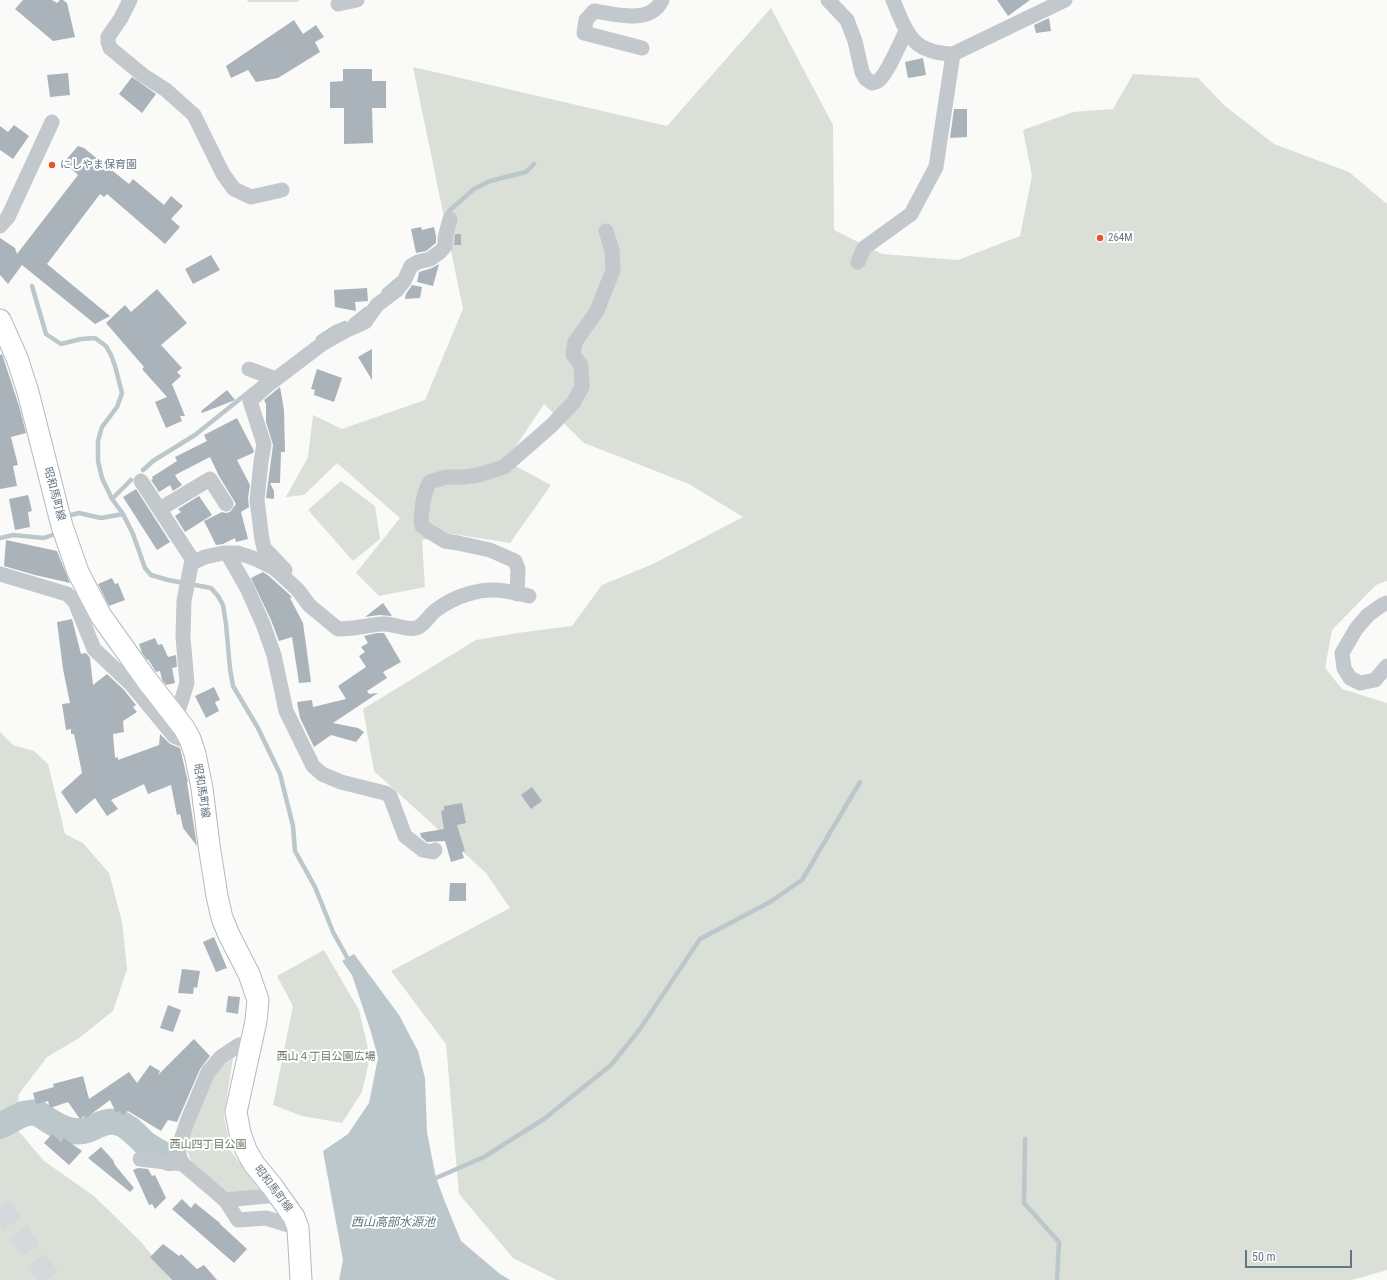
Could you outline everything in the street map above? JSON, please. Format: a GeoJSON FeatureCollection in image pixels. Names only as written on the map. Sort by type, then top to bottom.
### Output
{"type":"FeatureCollection","features":[{"type":"Feature","properties":{"kind":"main road","name":"昭和馬町線"},"geometry":{"type":"LineString","coordinates":[[0,320],[18,358],[62,526],[78,572],[101,616],[146,679],[184,728],[190,739],[202,788],[216,896],[222,918],[229,935],[249,974],[257,995],[258,1007],[236,1112],[240,1133],[246,1150],[254,1164],[294,1217],[298,1228],[301,1280]]}},
{"type":"Feature","properties":{"kind":"street"},"geometry":{"type":"LineString","coordinates":[[130,0],[121,18],[108,37],[110,48],[144,76],[166,90],[194,115],[223,174],[234,189],[251,197],[282,190]]}},
{"type":"Feature","properties":{"kind":"street"},"geometry":{"type":"LineString","coordinates":[[338,4],[357,0]]}},
{"type":"Feature","properties":{"kind":"street"},"geometry":{"type":"LineString","coordinates":[[642,48],[584,33],[586,20],[594,11],[632,16],[643,15],[654,11],[662,0]]}},
{"type":"Feature","properties":{"kind":"street"},"geometry":{"type":"LineString","coordinates":[[828,0],[847,20],[855,41],[862,72],[866,79],[872,83],[879,81],[883,76],[906,31]]}},
{"type":"Feature","properties":{"kind":"street"},"geometry":{"type":"LineString","coordinates":[[893,0],[906,31],[925,50],[938,54],[954,54],[1065,0]]}},
{"type":"Feature","properties":{"kind":"street"},"geometry":{"type":"LineString","coordinates":[[858,262],[864,248],[911,214],[936,167],[954,54]]}},
{"type":"Feature","properties":{"kind":"street"},"geometry":{"type":"LineString","coordinates":[[0,226],[8,217],[52,122]]}},
{"type":"Feature","properties":{"kind":"street"},"geometry":{"type":"LineString","coordinates":[[298,590],[296,582],[292,577],[264,548],[257,500],[264,444],[262,433],[250,401],[322,344],[345,331],[366,322],[377,305],[397,290],[404,281],[411,266],[418,262],[430,259],[440,252],[445,246],[445,238],[450,219]]}},
{"type":"Feature","properties":{"kind":"street"},"geometry":{"type":"LineString","coordinates":[[176,718],[187,683],[183,637],[184,602],[191,565],[205,557],[227,553],[238,553],[274,568],[298,590],[309,605],[338,629],[358,628],[376,624],[391,624],[402,628],[414,628],[421,626],[435,610],[464,595],[486,590],[504,590],[523,595],[515,561],[490,550],[445,541],[427,530],[422,526],[421,519],[423,501],[430,482],[446,477],[478,475],[504,467],[551,426],[573,404],[582,387],[581,365],[573,355],[575,342],[597,311],[613,270],[612,250],[606,231]]}},
{"type":"Feature","properties":{"kind":"street"},"geometry":{"type":"LineString","coordinates":[[255,371],[276,379]]}},
{"type":"Feature","properties":{"kind":"street"},"geometry":{"type":"LineString","coordinates":[[160,509],[210,479],[226,504]]}},
{"type":"Feature","properties":{"kind":"street"},"geometry":{"type":"LineString","coordinates":[[141,481],[194,562]]}},
{"type":"Feature","properties":{"kind":"street"},"geometry":{"type":"LineString","coordinates":[[227,553],[247,588],[263,624],[274,656],[286,711],[313,766],[322,774],[341,782],[385,793],[390,796],[405,836],[423,850],[433,852],[435,850]]}},
{"type":"Feature","properties":{"kind":"street"},"geometry":{"type":"LineString","coordinates":[[0,574],[67,594],[75,602],[94,649],[131,684],[174,736],[190,739]]}},
{"type":"Feature","properties":{"kind":"street"},"geometry":{"type":"LineString","coordinates":[[1387,603],[1368,614],[1356,629],[1342,653],[1344,668],[1350,678],[1360,683],[1375,680],[1387,666]]}},
{"type":"Feature","properties":{"kind":"street"},"geometry":{"type":"LineString","coordinates":[[251,1042],[239,1044],[221,1057],[208,1072],[187,1122],[178,1149],[180,1159],[183,1164],[225,1200],[238,1220],[266,1218],[298,1228]]}},
{"type":"Feature","properties":{"kind":"street"},"geometry":{"type":"LineString","coordinates":[[140,1159],[183,1164]]}},
{"type":"Feature","properties":{"kind":"street"},"geometry":{"type":"LineString","coordinates":[[225,1200],[278,1195]]}},
{"type":"Feature","properties":{"kind":"green space"},"geometry":{"type":"Polygon","coordinates":[[[247,0],[300,0],[297,2],[248,2],[247,0]]]}},
{"type":"Feature","properties":{"kind":"green space"},"geometry":{"type":"Polygon","coordinates":[[[771,8],[833,125],[834,230],[882,254],[958,260],[1020,236],[1032,176],[1023,130],[1073,112],[1113,109],[1133,74],[1198,78],[1225,106],[1274,144],[1349,172],[1387,204],[1387,581],[1376,585],[1332,630],[1325,668],[1342,689],[1387,703],[1387,1270],[1352,1280],[557,1280],[513,1258],[459,1194],[446,1044],[391,971],[510,908],[486,873],[374,771],[363,709],[476,640],[572,626],[602,585],[653,564],[743,517],[689,484],[584,443],[544,404],[506,461],[551,485],[510,543],[453,534],[422,540],[425,587],[379,596],[356,573],[400,518],[337,463],[304,495],[286,497],[308,457],[313,415],[342,429],[425,400],[463,309],[413,67],[667,126],[771,8]]]}},
{"type":"Feature","properties":{"kind":"green space"},"geometry":{"type":"Polygon","coordinates":[[[341,481],[375,506],[380,539],[353,561],[308,510],[341,481]]]}},
{"type":"Feature","properties":{"kind":"green space"},"geometry":{"type":"Polygon","coordinates":[[[0,732],[13,745],[34,751],[48,764],[65,834],[83,843],[109,873],[122,922],[127,969],[113,1011],[79,1038],[47,1057],[19,1094],[15,1127],[44,1161],[94,1196],[142,1243],[171,1280],[0,1280],[0,732]]]}},
{"type":"Feature","properties":{"kind":"green space","name":"西山４丁目公園広場"},"geometry":{"type":"Polygon","coordinates":[[[324,950],[359,1010],[370,1057],[362,1092],[342,1123],[302,1116],[273,1105],[293,1006],[277,976],[324,950]]]}},
{"type":"Feature","properties":{"kind":"green space","name":"西山四丁目公園"},"geometry":{"type":"Polygon","coordinates":[[[233,1058],[224,1116],[231,1151],[259,1189],[228,1194],[192,1163],[185,1146],[213,1074],[233,1058]]]}},
{"type":"Feature","properties":{"kind":"water","name":"西山高部水源池"},"geometry":{"type":"Polygon","coordinates":[[[354,954],[399,1015],[418,1051],[425,1078],[427,1132],[436,1178],[461,1241],[500,1274],[510,1280],[339,1280],[343,1260],[323,1151],[348,1134],[369,1103],[378,1058],[352,975],[342,961],[354,954]]]}},
{"type":"Feature","properties":{"kind":"building"},"geometry":{"type":"Polygon","coordinates":[[[23,0],[52,0],[57,3],[60,0],[63,0],[67,3],[75,37],[53,41],[15,9],[23,0]]]}},
{"type":"Feature","properties":{"kind":"building"},"geometry":{"type":"Polygon","coordinates":[[[997,0],[1030,0],[1008,16],[997,0]]]}},
{"type":"Feature","properties":{"kind":"building"},"geometry":{"type":"Polygon","coordinates":[[[1049,18],[1051,31],[1036,33],[1034,25],[1049,18]]]}},
{"type":"Feature","properties":{"kind":"building"},"geometry":{"type":"Polygon","coordinates":[[[294,20],[303,34],[316,25],[324,37],[315,42],[320,52],[278,78],[256,82],[248,70],[231,78],[226,66],[294,20]]]}},
{"type":"Feature","properties":{"kind":"building"},"geometry":{"type":"Polygon","coordinates":[[[923,58],[926,75],[908,78],[905,62],[923,58]]]}},
{"type":"Feature","properties":{"kind":"building"},"geometry":{"type":"Polygon","coordinates":[[[343,69],[372,69],[372,81],[386,81],[386,108],[372,108],[373,143],[344,144],[344,108],[330,108],[330,82],[343,81],[343,69]]]}},
{"type":"Feature","properties":{"kind":"building"},"geometry":{"type":"Polygon","coordinates":[[[68,73],[70,95],[50,97],[47,75],[68,73]]]}},
{"type":"Feature","properties":{"kind":"building"},"geometry":{"type":"Polygon","coordinates":[[[132,77],[156,94],[142,113],[119,94],[132,77]]]}},
{"type":"Feature","properties":{"kind":"building"},"geometry":{"type":"Polygon","coordinates":[[[954,109],[967,109],[967,137],[950,138],[954,109]]]}},
{"type":"Feature","properties":{"kind":"building"},"geometry":{"type":"Polygon","coordinates":[[[14,125],[29,136],[13,159],[0,150],[0,126],[8,132],[14,125]]]}},
{"type":"Feature","properties":{"kind":"building"},"geometry":{"type":"Polygon","coordinates":[[[78,146],[84,148],[129,184],[133,179],[164,205],[171,196],[183,206],[171,219],[180,227],[165,244],[107,194],[104,197],[100,194],[47,264],[110,316],[95,324],[22,265],[8,284],[0,275],[0,238],[15,248],[17,254],[78,175],[64,162],[78,146]]]}},
{"type":"Feature","properties":{"kind":"building"},"geometry":{"type":"Polygon","coordinates":[[[421,227],[422,230],[434,227],[436,243],[426,251],[416,253],[411,229],[421,227]]]}},
{"type":"Feature","properties":{"kind":"building"},"geometry":{"type":"Polygon","coordinates":[[[455,234],[461,234],[461,245],[454,245],[455,234]]]}},
{"type":"Feature","properties":{"kind":"building"},"geometry":{"type":"Polygon","coordinates":[[[211,255],[220,270],[193,284],[185,269],[211,255]]]}},
{"type":"Feature","properties":{"kind":"building"},"geometry":{"type":"Polygon","coordinates":[[[439,264],[433,286],[417,282],[419,272],[439,264]]]}},
{"type":"Feature","properties":{"kind":"building"},"geometry":{"type":"Polygon","coordinates":[[[412,285],[422,287],[420,298],[405,299],[406,294],[412,285]]]}},
{"type":"Feature","properties":{"kind":"building"},"geometry":{"type":"Polygon","coordinates":[[[367,288],[368,301],[355,302],[356,311],[335,307],[334,290],[367,288]]]}},
{"type":"Feature","properties":{"kind":"building"},"geometry":{"type":"Polygon","coordinates":[[[157,289],[187,323],[161,345],[182,368],[177,372],[181,376],[172,384],[185,416],[180,416],[182,421],[166,428],[155,402],[167,397],[142,369],[144,367],[106,323],[125,305],[131,312],[157,289]]]}},
{"type":"Feature","properties":{"kind":"building"},"geometry":{"type":"Polygon","coordinates":[[[372,349],[372,380],[358,357],[372,349]]]}},
{"type":"Feature","properties":{"kind":"building"},"geometry":{"type":"Polygon","coordinates":[[[2,354],[26,433],[11,437],[18,465],[13,466],[17,486],[0,489],[0,355],[2,354]]]}},
{"type":"Feature","properties":{"kind":"building"},"geometry":{"type":"Polygon","coordinates":[[[317,369],[342,378],[334,402],[314,395],[315,390],[311,389],[317,369]]]}},
{"type":"Feature","properties":{"kind":"building"},"geometry":{"type":"Polygon","coordinates":[[[280,387],[284,410],[285,452],[281,452],[280,483],[270,483],[274,491],[274,499],[266,498],[273,445],[266,422],[266,404],[264,400],[280,387]]]}},
{"type":"Feature","properties":{"kind":"building"},"geometry":{"type":"Polygon","coordinates":[[[227,390],[235,400],[202,413],[201,411],[227,390]]]}},
{"type":"Feature","properties":{"kind":"building"},"geometry":{"type":"Polygon","coordinates":[[[237,418],[254,451],[253,453],[237,460],[250,485],[248,498],[249,507],[241,512],[248,539],[236,542],[235,538],[223,544],[216,545],[204,521],[222,512],[230,512],[236,504],[219,476],[210,457],[175,475],[178,480],[159,492],[151,480],[153,479],[152,477],[177,461],[175,457],[207,441],[204,435],[237,418]]]}},
{"type":"Feature","properties":{"kind":"building"},"geometry":{"type":"Polygon","coordinates":[[[178,480],[182,485],[173,491],[170,485],[178,480]]]}},
{"type":"Feature","properties":{"kind":"building"},"geometry":{"type":"Polygon","coordinates":[[[136,489],[170,542],[157,550],[123,497],[136,489]]]}},
{"type":"Feature","properties":{"kind":"building"},"geometry":{"type":"Polygon","coordinates":[[[28,495],[32,511],[28,512],[30,527],[15,530],[9,499],[28,495]]]}},
{"type":"Feature","properties":{"kind":"building"},"geometry":{"type":"Polygon","coordinates":[[[199,496],[212,515],[185,532],[175,516],[181,512],[178,509],[199,496]]]}},
{"type":"Feature","properties":{"kind":"building"},"geometry":{"type":"Polygon","coordinates":[[[6,540],[57,551],[70,583],[4,566],[6,540]]]}},
{"type":"Feature","properties":{"kind":"building"},"geometry":{"type":"Polygon","coordinates":[[[263,572],[292,597],[290,598],[303,623],[311,682],[299,683],[292,637],[279,641],[271,620],[251,578],[263,572]]]}},
{"type":"Feature","properties":{"kind":"building"},"geometry":{"type":"Polygon","coordinates":[[[112,578],[115,584],[118,583],[125,600],[109,606],[98,584],[112,578]]]}},
{"type":"Feature","properties":{"kind":"building"},"geometry":{"type":"Polygon","coordinates":[[[383,603],[392,616],[379,615],[365,617],[383,603]]]}},
{"type":"Feature","properties":{"kind":"building"},"geometry":{"type":"Polygon","coordinates":[[[72,619],[81,654],[86,653],[90,658],[93,685],[107,674],[124,690],[136,705],[133,707],[137,712],[123,721],[124,732],[113,734],[115,758],[118,757],[118,760],[159,746],[160,734],[170,744],[180,748],[188,782],[197,846],[183,828],[180,814],[177,815],[171,785],[148,794],[144,784],[111,800],[118,809],[107,816],[95,798],[76,814],[61,792],[82,773],[74,734],[71,734],[71,729],[66,730],[62,704],[70,703],[63,669],[57,622],[72,619]]]}},
{"type":"Feature","properties":{"kind":"building"},"geometry":{"type":"Polygon","coordinates":[[[384,633],[401,662],[383,672],[387,678],[367,691],[369,694],[378,693],[333,723],[358,728],[364,732],[356,742],[331,735],[314,747],[300,718],[297,702],[312,700],[313,707],[346,699],[338,686],[366,667],[359,656],[365,652],[361,647],[368,643],[364,636],[384,633]]]}},
{"type":"Feature","properties":{"kind":"building"},"geometry":{"type":"Polygon","coordinates":[[[155,638],[158,645],[162,644],[168,657],[176,655],[177,667],[172,668],[175,683],[166,685],[162,680],[160,671],[156,672],[148,659],[147,660],[142,653],[139,644],[155,638]]]}},
{"type":"Feature","properties":{"kind":"building"},"geometry":{"type":"Polygon","coordinates":[[[214,687],[220,700],[215,702],[219,711],[206,718],[195,696],[214,687]]]}},
{"type":"Feature","properties":{"kind":"building"},"geometry":{"type":"Polygon","coordinates":[[[532,787],[542,801],[531,809],[521,795],[532,787]]]}},
{"type":"Feature","properties":{"kind":"building"},"geometry":{"type":"Polygon","coordinates":[[[462,803],[466,823],[457,825],[465,851],[462,852],[464,858],[451,862],[445,841],[427,842],[421,837],[420,833],[444,829],[441,811],[444,810],[444,806],[462,803]]]}},
{"type":"Feature","properties":{"kind":"building"},"geometry":{"type":"Polygon","coordinates":[[[450,883],[466,883],[466,901],[449,901],[450,883]]]}},
{"type":"Feature","properties":{"kind":"building"},"geometry":{"type":"Polygon","coordinates":[[[214,937],[227,968],[216,972],[203,942],[214,937]]]}},
{"type":"Feature","properties":{"kind":"building"},"geometry":{"type":"Polygon","coordinates":[[[182,969],[200,971],[197,988],[194,987],[193,994],[178,993],[182,969]]]}},
{"type":"Feature","properties":{"kind":"building"},"geometry":{"type":"Polygon","coordinates":[[[228,996],[240,997],[238,1014],[226,1012],[228,996]]]}},
{"type":"Feature","properties":{"kind":"building"},"geometry":{"type":"Polygon","coordinates":[[[168,1005],[181,1010],[173,1032],[160,1028],[168,1005]]]}},
{"type":"Feature","properties":{"kind":"building"},"geometry":{"type":"Polygon","coordinates":[[[194,1039],[210,1056],[200,1069],[177,1122],[168,1120],[161,1131],[128,1111],[122,1115],[120,1111],[116,1113],[110,1100],[86,1118],[84,1116],[80,1119],[68,1102],[50,1108],[48,1101],[36,1104],[33,1093],[54,1087],[53,1084],[83,1076],[89,1099],[129,1072],[137,1083],[150,1065],[160,1071],[158,1075],[194,1039]]]}},
{"type":"Feature","properties":{"kind":"building"},"geometry":{"type":"Polygon","coordinates":[[[52,1134],[61,1142],[64,1138],[82,1151],[69,1165],[44,1143],[52,1134]]]}},
{"type":"Feature","properties":{"kind":"building"},"geometry":{"type":"Polygon","coordinates":[[[101,1147],[134,1188],[130,1192],[88,1158],[101,1147]]]}},
{"type":"Feature","properties":{"kind":"building"},"geometry":{"type":"Polygon","coordinates":[[[138,1168],[148,1169],[152,1176],[155,1175],[166,1198],[155,1209],[152,1204],[149,1205],[133,1170],[138,1168]]]}},
{"type":"Feature","properties":{"kind":"building"},"geometry":{"type":"Polygon","coordinates":[[[182,1199],[191,1208],[195,1203],[220,1223],[247,1249],[234,1263],[172,1209],[182,1199]]]}},
{"type":"Feature","properties":{"kind":"building"},"geometry":{"type":"Polygon","coordinates":[[[163,1244],[179,1256],[181,1254],[197,1269],[204,1265],[217,1280],[172,1280],[150,1257],[163,1244]]]}},
{"type":"Feature","properties":{"kind":"waterway"},"geometry":{"type":"LineString","coordinates":[[447,216],[449,211],[474,189],[490,181],[526,172],[534,164]]}},
{"type":"Feature","properties":{"kind":"waterway"},"geometry":{"type":"LineString","coordinates":[[384,291],[398,279]]}},
{"type":"Feature","properties":{"kind":"waterway"},"geometry":{"type":"LineString","coordinates":[[32,286],[46,334],[61,344],[81,339],[95,338],[106,346],[111,355],[122,393],[117,407],[102,427],[98,441],[98,461],[102,478],[112,499],[123,514],[133,534],[145,568],[151,575],[168,580],[211,588],[223,605],[233,686],[258,728],[280,774],[293,826],[295,851],[315,887],[333,932],[349,961]]}},
{"type":"Feature","properties":{"kind":"waterway"},"geometry":{"type":"LineString","coordinates":[[351,321],[366,309]]}},
{"type":"Feature","properties":{"kind":"waterway"},"geometry":{"type":"LineString","coordinates":[[318,338],[333,328],[345,323]]}},
{"type":"Feature","properties":{"kind":"waterway"},"geometry":{"type":"LineString","coordinates":[[143,470],[153,461],[195,435],[260,383]]}},
{"type":"Feature","properties":{"kind":"waterway"},"geometry":{"type":"LineString","coordinates":[[112,499],[131,480]]}},
{"type":"Feature","properties":{"kind":"waterway"},"geometry":{"type":"LineString","coordinates":[[67,516],[79,513],[101,518],[123,514]]}},
{"type":"Feature","properties":{"kind":"waterway"},"geometry":{"type":"LineString","coordinates":[[0,538],[13,535],[44,538],[55,534]]}},
{"type":"Feature","properties":{"kind":"waterway"},"geometry":{"type":"LineString","coordinates":[[436,1178],[484,1157],[544,1119],[611,1065],[640,1029],[700,939],[770,902],[802,880],[860,782]]}},
{"type":"Feature","properties":{"kind":"waterway"},"geometry":{"type":"LineString","coordinates":[[0,1126],[23,1114],[36,1112],[60,1127],[73,1131],[87,1130],[102,1124],[114,1122],[123,1124],[146,1144],[169,1158]]}},
{"type":"Feature","properties":{"kind":"waterway"},"geometry":{"type":"LineString","coordinates":[[1025,1139],[1024,1203],[1059,1242],[1057,1280]]}},
{"type":"Feature","properties":{"kind":"tunnel"},"geometry":{"type":"LineString","coordinates":[[0,1205],[50,1280]]}},
{"type":"Feature","properties":{"kind":"place","name":"にしやま保育園"},"geometry":{"type":"Point","coordinates":[52,165]}},
{"type":"Feature","properties":{"kind":"place","name":"264M"},"geometry":{"type":"Point","coordinates":[1100,238]}}]}
